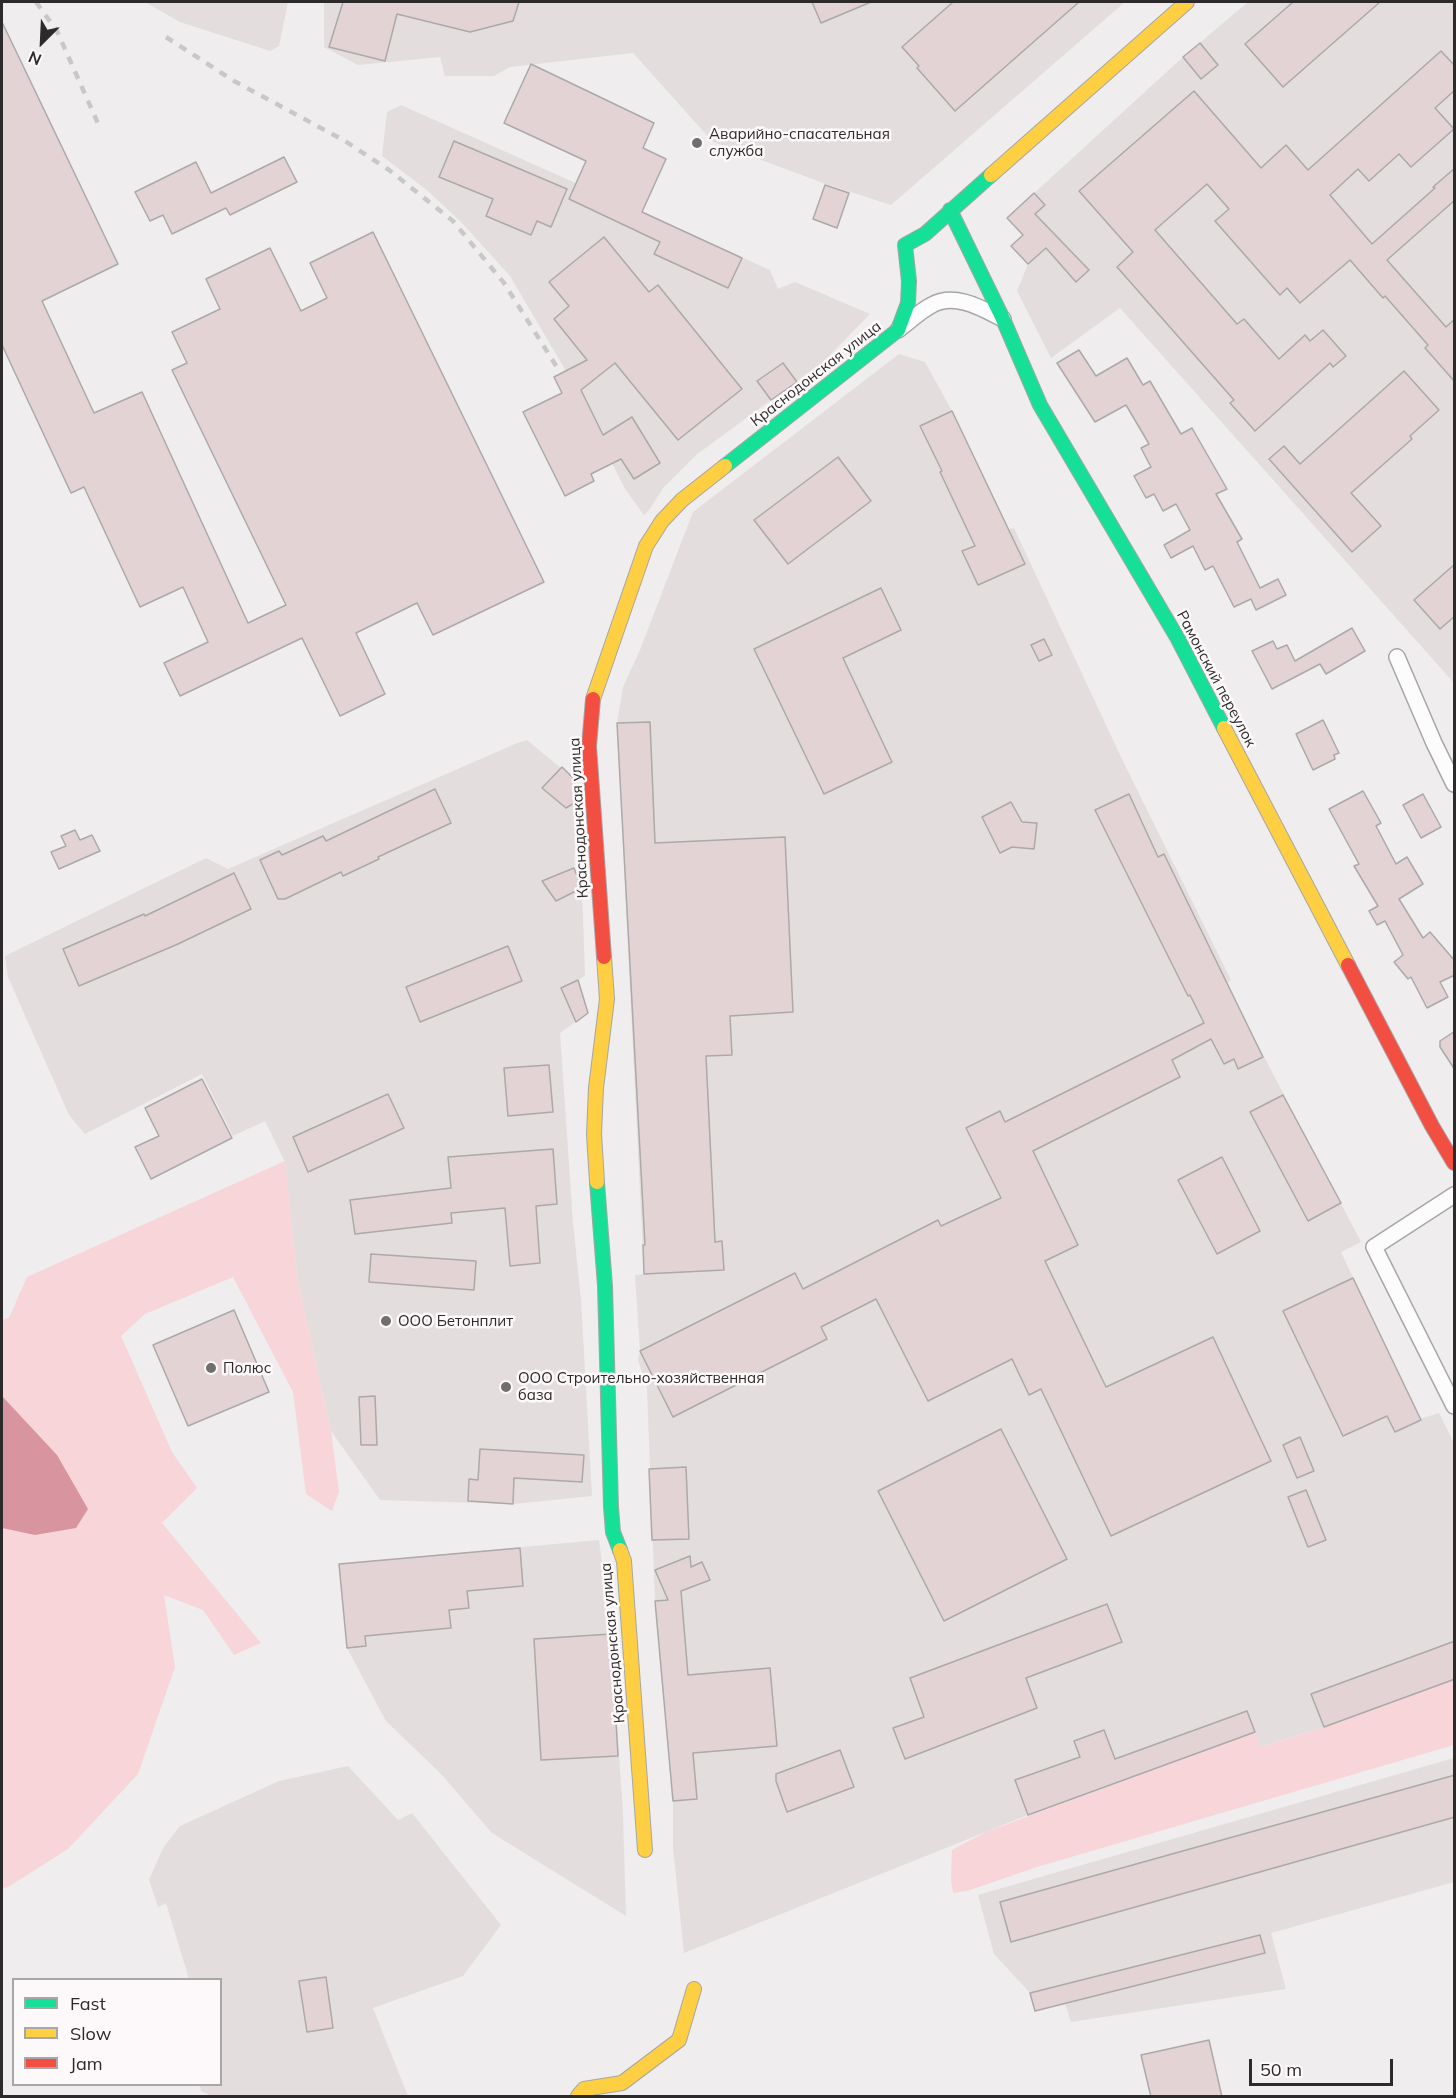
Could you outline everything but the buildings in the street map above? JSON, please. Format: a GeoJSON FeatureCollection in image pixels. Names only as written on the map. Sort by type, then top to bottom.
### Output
{"type":"FeatureCollection","features":[{"type":"Feature","properties":{"kind":"street","name":"Краснодонская улица"},"geometry":{"type":"LineString","coordinates":[[645,1850],[624,1561],[613,1532],[605,1286],[594,1134],[596,1088],[607,999],[589,746],[593,698],[646,546],[662,521],[682,500],[898,330],[908,303],[909,281],[905,245],[925,234],[1187,2]]}},
{"type":"Feature","properties":{"kind":"street","name":"Рамонский переулок"},"geometry":{"type":"LineString","coordinates":[[950,210],[1003,319],[1040,405],[1178,639],[1426,1116],[1455,1162]]}},
{"type":"Feature","properties":{"kind":"street"},"geometry":{"type":"LineString","coordinates":[[898,330],[933,304],[952,300],[974,304],[1003,319]]}},
{"type":"Feature","properties":{"kind":"street"},"geometry":{"type":"LineString","coordinates":[[1397,657],[1434,743],[1455,784]]}},
{"type":"Feature","properties":{"kind":"street"},"geometry":{"type":"LineString","coordinates":[[1455,1195],[1374,1247],[1455,1406]]}},
{"type":"Feature","properties":{"kind":"street"},"geometry":{"type":"LineString","coordinates":[[578,2097],[584,2089],[622,2083],[679,2040],[694,1989]]}},
{"type":"Feature","properties":{"kind":"shaded area"},"geometry":{"type":"Polygon","coordinates":[[[145,2],[288,2],[279,46],[270,51],[180,22],[145,2]]]}},
{"type":"Feature","properties":{"kind":"shaded area"},"geometry":{"type":"Polygon","coordinates":[[[324,2],[1125,2],[891,205],[823,183],[713,142],[633,53],[510,67],[494,76],[445,76],[440,57],[358,65],[324,47],[324,2]]]}},
{"type":"Feature","properties":{"kind":"shaded area"},"geometry":{"type":"Polygon","coordinates":[[[1248,2],[1454,2],[1454,683],[1120,308],[1051,358],[1017,291],[1028,264],[1011,246],[1023,235],[1007,218],[1183,57],[1248,2]]]}},
{"type":"Feature","properties":{"kind":"shaded area"},"geometry":{"type":"Polygon","coordinates":[[[401,105],[770,270],[778,289],[795,282],[870,314],[823,362],[696,455],[664,487],[644,515],[625,489],[566,371],[510,276],[463,224],[428,191],[382,156],[387,112],[401,105]]]}},
{"type":"Feature","properties":{"kind":"shaded area"},"geometry":{"type":"Polygon","coordinates":[[[899,354],[925,362],[952,411],[1009,529],[1014,528],[1120,755],[1231,980],[1226,984],[1361,1242],[1341,1252],[1420,1419],[1439,1413],[1454,1443],[1454,1679],[1324,1727],[1260,1747],[1255,1732],[1028,1815],[684,1953],[673,1848],[673,1801],[655,1601],[647,1388],[638,1360],[640,1351],[635,1275],[644,1274],[617,723],[623,687],[640,650],[693,512],[899,354]]]}},
{"type":"Feature","properties":{"kind":"shaded area"},"geometry":{"type":"Polygon","coordinates":[[[527,740],[574,779],[577,801],[574,868],[582,888],[585,976],[578,980],[588,1013],[560,1033],[573,1223],[581,1300],[592,1496],[513,1504],[380,1500],[331,1431],[298,1282],[285,1162],[265,1121],[233,1136],[202,1074],[85,1134],[69,1115],[8,977],[5,956],[206,858],[228,869],[527,740]]]}},
{"type":"Feature","properties":{"kind":"shaded area"},"geometry":{"type":"Polygon","coordinates":[[[285,1161],[298,1282],[331,1431],[339,1492],[332,1511],[306,1494],[293,1392],[233,1277],[145,1314],[121,1336],[172,1452],[197,1488],[162,1523],[261,1643],[234,1655],[203,1610],[164,1595],[175,1667],[138,1774],[68,1849],[2,1889],[2,1320],[9,1318],[27,1277],[285,1161]]]}},
{"type":"Feature","properties":{"kind":"shaded area"},"geometry":{"type":"Polygon","coordinates":[[[2,1396],[57,1455],[88,1509],[76,1528],[35,1535],[2,1528],[2,1396]]]}},
{"type":"Feature","properties":{"kind":"shaded area"},"geometry":{"type":"Polygon","coordinates":[[[599,1540],[611,1634],[623,1814],[626,1916],[492,1833],[441,1774],[386,1721],[347,1648],[339,1564],[599,1540]]]}},
{"type":"Feature","properties":{"kind":"shaded area"},"geometry":{"type":"Polygon","coordinates":[[[1454,1679],[1454,1745],[1037,1867],[967,1891],[953,1893],[952,1850],[986,1832],[1255,1732],[1261,1747],[1324,1727],[1454,1679]]]}},
{"type":"Feature","properties":{"kind":"shaded area"},"geometry":{"type":"Polygon","coordinates":[[[1454,1758],[1454,1882],[1271,1933],[1286,1989],[1071,2022],[1065,2004],[1035,2011],[1030,1993],[994,1954],[978,1895],[1454,1758]]]}},
{"type":"Feature","properties":{"kind":"shaded area"},"geometry":{"type":"Polygon","coordinates":[[[348,1766],[398,1820],[412,1813],[501,1925],[463,1976],[373,2008],[408,2096],[212,2096],[201,2091],[200,2086],[222,2086],[222,1978],[189,1978],[166,1903],[158,1907],[149,1880],[163,1848],[180,1826],[279,1781],[348,1766]]]}},
{"type":"Feature","properties":{"kind":"railway"},"geometry":{"type":"LineString","coordinates":[[36,2],[57,31],[100,128]]}},
{"type":"Feature","properties":{"kind":"railway"},"geometry":{"type":"LineString","coordinates":[[166,37],[234,81],[345,141],[389,170],[453,221],[504,283],[560,372]]}},
{"type":"Feature","properties":{"kind":"traffic: fast"},"geometry":{"type":"LineString","coordinates":[[725,466],[898,330],[908,303],[909,281],[905,245],[925,234],[991,175]]}},
{"type":"Feature","properties":{"kind":"traffic: fast"},"geometry":{"type":"LineString","coordinates":[[950,210],[1003,319],[1040,405],[1178,639],[1224,728]]}},
{"type":"Feature","properties":{"kind":"traffic: fast"},"geometry":{"type":"LineString","coordinates":[[597,1182],[605,1286],[611,1507],[613,1532],[620,1550]]}},
{"type":"Feature","properties":{"kind":"traffic: slow"},"geometry":{"type":"LineString","coordinates":[[991,175],[1187,2]]}},
{"type":"Feature","properties":{"kind":"traffic: slow"},"geometry":{"type":"LineString","coordinates":[[593,699],[646,546],[662,521],[682,500],[725,466]]}},
{"type":"Feature","properties":{"kind":"traffic: slow"},"geometry":{"type":"LineString","coordinates":[[1224,728],[1348,965]]}},
{"type":"Feature","properties":{"kind":"traffic: slow"},"geometry":{"type":"LineString","coordinates":[[597,1182],[594,1134],[596,1088],[607,999],[604,957]]}},
{"type":"Feature","properties":{"kind":"traffic: slow"},"geometry":{"type":"LineString","coordinates":[[620,1550],[624,1561],[645,1850]]}},
{"type":"Feature","properties":{"kind":"traffic: slow"},"geometry":{"type":"LineString","coordinates":[[578,2096],[584,2089],[622,2083],[679,2040],[694,1989]]}},
{"type":"Feature","properties":{"kind":"traffic: jam"},"geometry":{"type":"LineString","coordinates":[[593,699],[589,746],[604,957]]}},
{"type":"Feature","properties":{"kind":"traffic: jam"},"geometry":{"type":"LineString","coordinates":[[1348,965],[1432,1126],[1454,1163]]}},
{"type":"Feature","properties":{"kind":"place","name":"Аварийно-спасательная служба"},"geometry":{"type":"Point","coordinates":[697,143]}},
{"type":"Feature","properties":{"kind":"place","name":"ООО Бетонплит"},"geometry":{"type":"Point","coordinates":[386,1321]}},
{"type":"Feature","properties":{"kind":"place","name":"Полюс"},"geometry":{"type":"Point","coordinates":[211,1368]}},
{"type":"Feature","properties":{"kind":"place","name":"ООО Строительно-хозяйственная база"},"geometry":{"type":"Point","coordinates":[506,1387]}}]}
